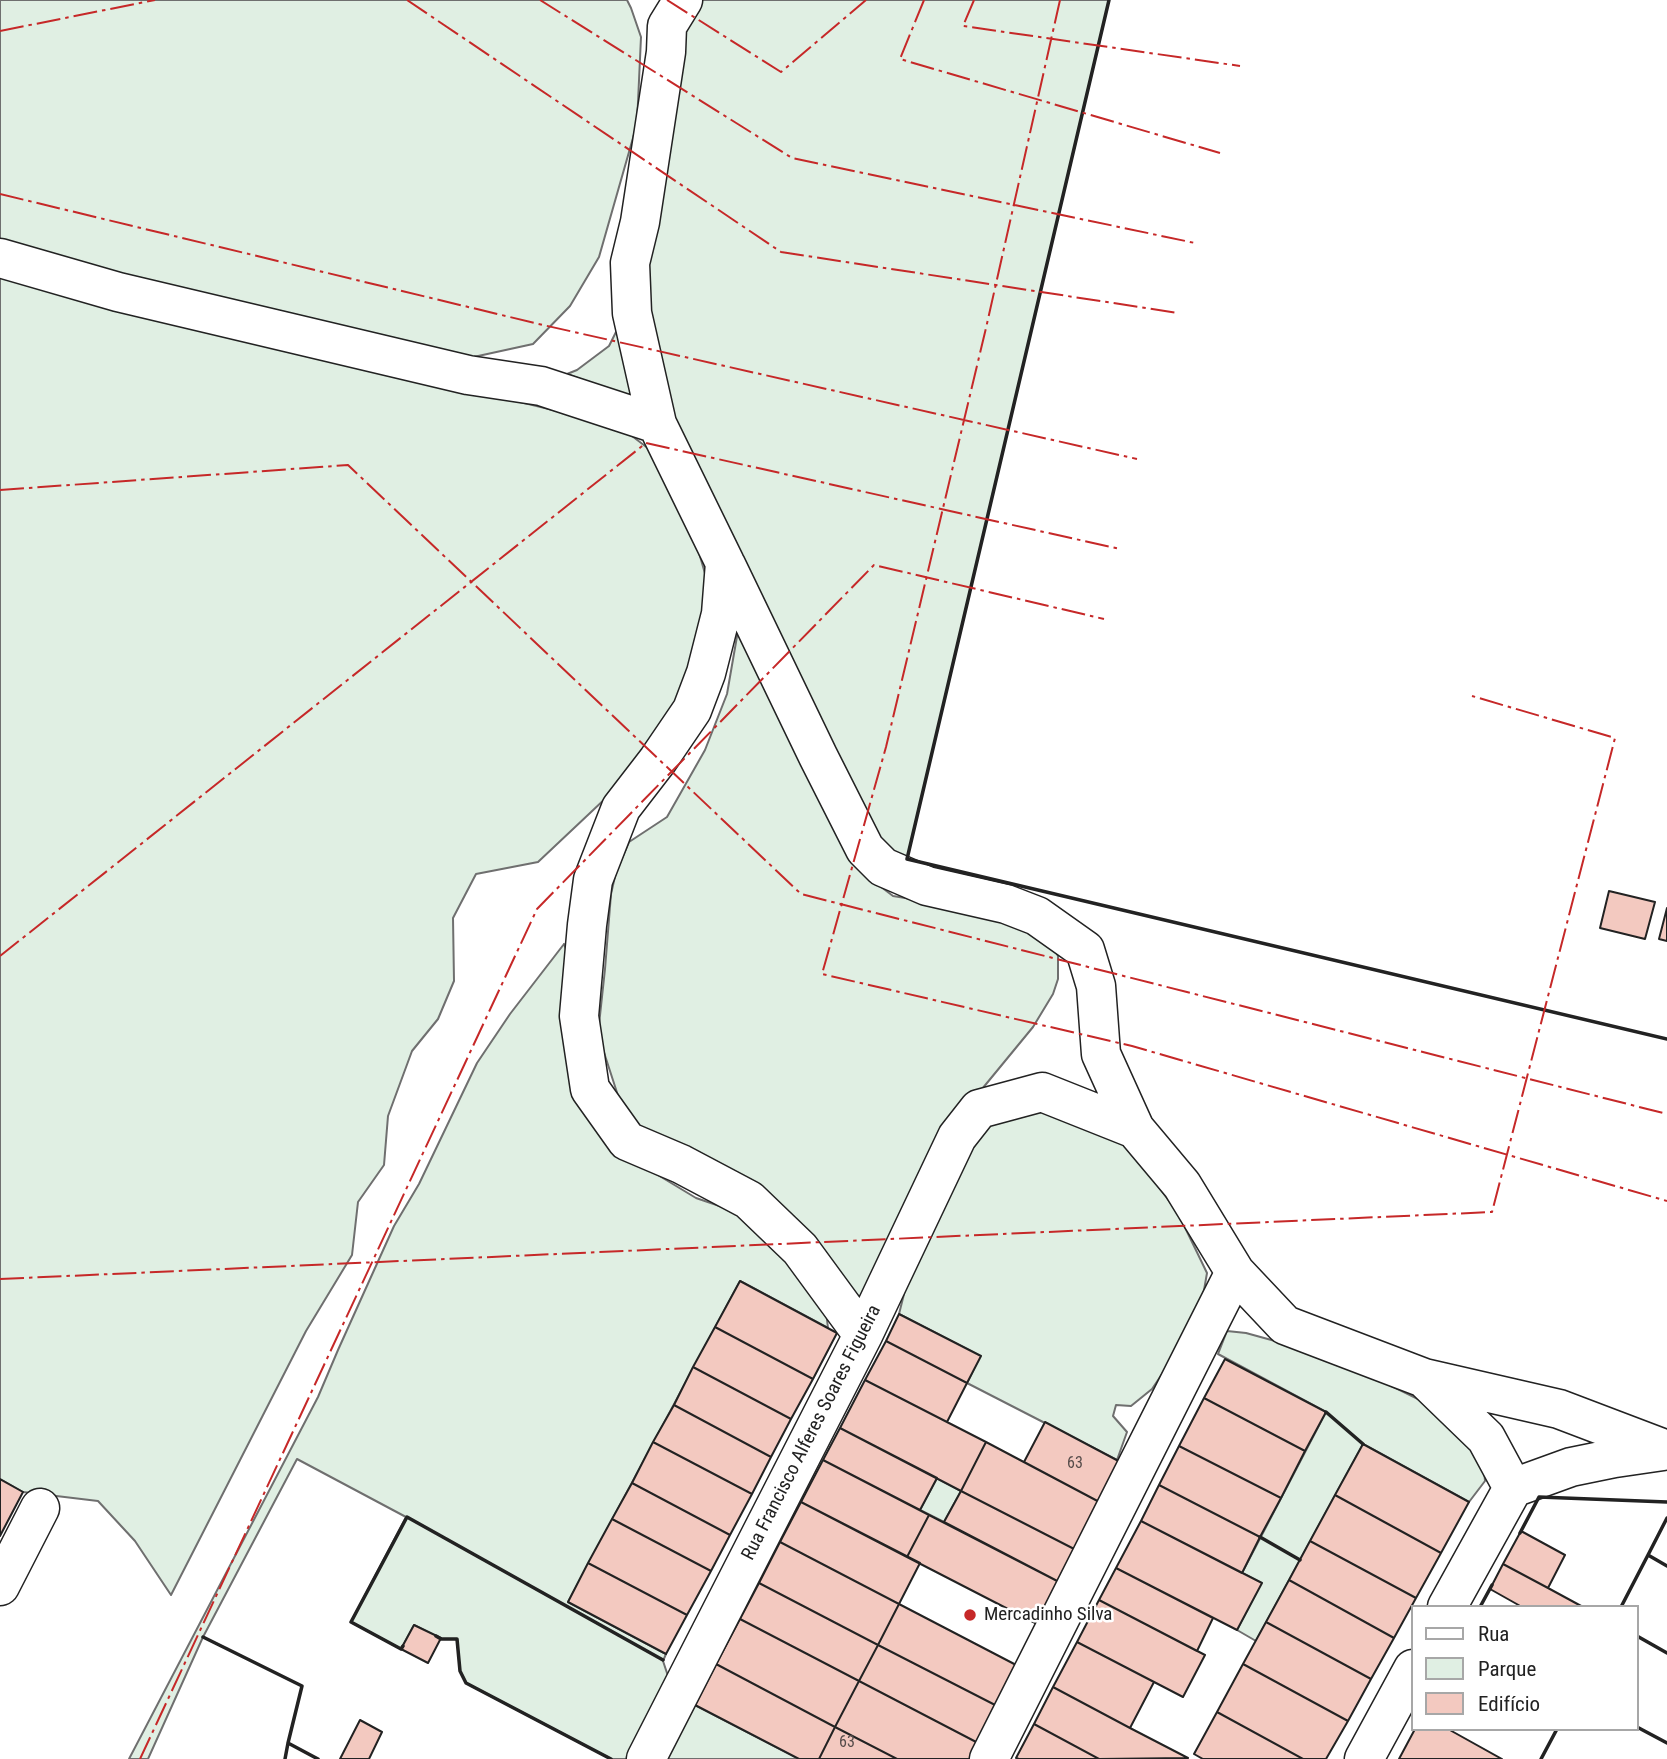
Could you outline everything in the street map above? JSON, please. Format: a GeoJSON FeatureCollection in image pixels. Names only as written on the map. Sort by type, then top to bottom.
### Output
{"type":"FeatureCollection","features":[{"type":"Feature","properties":{"kind":"street"},"geometry":{"type":"LineString","coordinates":[[668,9],[666,52],[640,222],[631,263],[632,313],[657,424],[866,849],[883,867],[927,886],[1006,904],[1037,916],[1085,950],[1096,986],[1101,1055],[1135,1129],[1182,1185],[1235,1272],[1285,1325],[1424,1378],[1559,1409],[1667,1450]]}},
{"type":"Feature","properties":{"kind":"street"},"geometry":{"type":"LineString","coordinates":[[0,258],[131,295],[468,375],[541,386],[657,424]]}},
{"type":"Feature","properties":{"kind":"street"},"geometry":{"type":"LineString","coordinates":[[725,563],[721,614],[706,673],[692,710],[621,808],[593,880],[579,1016],[590,1089],[627,1141],[681,1164],[749,1200],[800,1249],[863,1335]]}},
{"type":"Feature","properties":{"kind":"street","name":"Rua Francisco Alferes Soares Figueira"},"geometry":{"type":"LineString","coordinates":[[646,1759],[863,1335],[957,1137],[979,1109],[1042,1092],[1135,1129]]}},
{"type":"Feature","properties":{"kind":"street"},"geometry":{"type":"LineString","coordinates":[[989,1759],[1235,1272]]}},
{"type":"Feature","properties":{"kind":"street"},"geometry":{"type":"LineString","coordinates":[[1424,1378],[1486,1438],[1513,1488]]}},
{"type":"Feature","properties":{"kind":"street"},"geometry":{"type":"LineString","coordinates":[[1448,1605],[1513,1488],[1571,1467],[1667,1450]]}},
{"type":"Feature","properties":{"kind":"street"},"geometry":{"type":"LineString","coordinates":[[0,1586],[40,1508]]}},
{"type":"Feature","properties":{"kind":"street"},"geometry":{"type":"LineString","coordinates":[[1364,1759],[1412,1671]]}},
{"type":"Feature","properties":{"kind":"green space"},"geometry":{"type":"Polygon","coordinates":[[[0,0],[627,0],[641,37],[637,124],[599,257],[570,306],[533,344],[469,358],[353,336],[0,243],[0,0]]]}},
{"type":"Feature","properties":{"kind":"green space"},"geometry":{"type":"Polygon","coordinates":[[[693,0],[1109,0],[907,859],[879,843],[659,402],[638,282],[664,132],[693,0]]]}},
{"type":"Feature","properties":{"kind":"green space"},"geometry":{"type":"Polygon","coordinates":[[[0,257],[454,386],[619,426],[662,459],[686,508],[713,601],[698,674],[607,797],[538,862],[476,874],[453,918],[454,981],[438,1019],[412,1051],[388,1116],[384,1165],[358,1202],[352,1255],[306,1331],[171,1595],[135,1541],[98,1501],[23,1492],[0,1479],[0,257]]]}},
{"type":"Feature","properties":{"kind":"green space"},"geometry":{"type":"Polygon","coordinates":[[[622,320],[639,401],[567,374],[577,370],[609,346],[622,320]]]}},
{"type":"Feature","properties":{"kind":"green space"},"geometry":{"type":"Polygon","coordinates":[[[740,619],[872,880],[893,896],[966,908],[1047,931],[1058,956],[1058,979],[1053,994],[1033,1027],[936,1145],[861,1311],[642,1129],[622,1108],[598,1034],[611,894],[616,872],[629,842],[667,817],[705,750],[727,694],[740,619]]]}},
{"type":"Feature","properties":{"kind":"green space"},"geometry":{"type":"Polygon","coordinates":[[[564,944],[570,960],[576,1022],[638,1163],[696,1198],[743,1214],[825,1303],[828,1328],[740,1281],[568,1602],[666,1654],[663,1661],[668,1676],[629,1759],[611,1759],[466,1683],[460,1671],[457,1639],[441,1639],[414,1625],[401,1649],[351,1622],[406,1517],[297,1459],[203,1637],[148,1759],[129,1759],[318,1397],[394,1226],[419,1184],[477,1063],[510,1014],[564,944]]]}},
{"type":"Feature","properties":{"kind":"green space"},"geometry":{"type":"Polygon","coordinates":[[[1045,1107],[1123,1139],[1178,1213],[1207,1273],[1199,1319],[1152,1389],[1131,1406],[1116,1405],[1113,1416],[1127,1432],[1117,1460],[967,1383],[980,1356],[899,1314],[909,1256],[930,1211],[994,1117],[1045,1107]]]}},
{"type":"Feature","properties":{"kind":"green space"},"geometry":{"type":"Polygon","coordinates":[[[1227,1331],[1246,1333],[1304,1349],[1361,1371],[1420,1400],[1470,1447],[1484,1469],[1485,1481],[1469,1502],[1363,1444],[1256,1641],[1237,1630],[1261,1583],[1242,1573],[1326,1412],[1218,1354],[1227,1331]]]}},
{"type":"Feature","properties":{"kind":"green space"},"geometry":{"type":"Polygon","coordinates":[[[937,1478],[961,1491],[944,1522],[920,1510],[937,1478]]]}},
{"type":"Feature","properties":{"kind":"green space"},"geometry":{"type":"Polygon","coordinates":[[[695,1705],[799,1759],[659,1759],[695,1705]]]}},
{"type":"Feature","properties":{"kind":"building"},"geometry":{"type":"Polygon","coordinates":[[[1609,891],[1655,902],[1645,939],[1600,928],[1609,891]]]}},
{"type":"Feature","properties":{"kind":"building"},"geometry":{"type":"Polygon","coordinates":[[[1667,908],[1667,941],[1659,939],[1667,908]]]}},
{"type":"Feature","properties":{"kind":"building"},"geometry":{"type":"Polygon","coordinates":[[[740,1281],[837,1333],[813,1379],[715,1327],[740,1281]]]}},
{"type":"Feature","properties":{"kind":"building"},"geometry":{"type":"Polygon","coordinates":[[[899,1314],[981,1356],[967,1383],[886,1341],[899,1314]]]}},
{"type":"Feature","properties":{"kind":"building"},"geometry":{"type":"Polygon","coordinates":[[[715,1327],[813,1379],[791,1419],[693,1367],[715,1327]]]}},
{"type":"Feature","properties":{"kind":"building"},"geometry":{"type":"Polygon","coordinates":[[[886,1341],[967,1383],[947,1422],[865,1380],[886,1341]]]}},
{"type":"Feature","properties":{"kind":"building"},"geometry":{"type":"Polygon","coordinates":[[[1225,1359],[1326,1412],[1305,1451],[1204,1398],[1225,1359]]]}},
{"type":"Feature","properties":{"kind":"building"},"geometry":{"type":"Polygon","coordinates":[[[693,1367],[791,1419],[771,1457],[674,1405],[693,1367]]]}},
{"type":"Feature","properties":{"kind":"building"},"geometry":{"type":"Polygon","coordinates":[[[865,1380],[986,1442],[961,1491],[840,1428],[865,1380]]]}},
{"type":"Feature","properties":{"kind":"building"},"geometry":{"type":"Polygon","coordinates":[[[1204,1398],[1305,1451],[1281,1498],[1179,1446],[1204,1398]]]}},
{"type":"Feature","properties":{"kind":"building"},"geometry":{"type":"Polygon","coordinates":[[[674,1405],[771,1457],[752,1494],[653,1442],[674,1405]]]}},
{"type":"Feature","properties":{"kind":"building"},"geometry":{"type":"Polygon","coordinates":[[[1045,1422],[1126,1465],[1105,1505],[1024,1462],[1045,1422]]]}},
{"type":"Feature","properties":{"kind":"building"},"geometry":{"type":"Polygon","coordinates":[[[840,1428],[937,1478],[920,1510],[823,1460],[840,1428]]]}},
{"type":"Feature","properties":{"kind":"building"},"geometry":{"type":"Polygon","coordinates":[[[653,1442],[752,1494],[730,1535],[632,1483],[653,1442]]]}},
{"type":"Feature","properties":{"kind":"building"},"geometry":{"type":"Polygon","coordinates":[[[986,1442],[1105,1505],[1080,1552],[961,1491],[986,1442]]]}},
{"type":"Feature","properties":{"kind":"building"},"geometry":{"type":"Polygon","coordinates":[[[1363,1444],[1469,1502],[1441,1553],[1335,1495],[1363,1444]]]}},
{"type":"Feature","properties":{"kind":"building"},"geometry":{"type":"Polygon","coordinates":[[[1179,1446],[1281,1498],[1260,1537],[1159,1485],[1179,1446]]]}},
{"type":"Feature","properties":{"kind":"building"},"geometry":{"type":"Polygon","coordinates":[[[823,1460],[929,1515],[907,1557],[801,1502],[823,1460]]]}},
{"type":"Feature","properties":{"kind":"building"},"geometry":{"type":"Polygon","coordinates":[[[0,1479],[23,1492],[0,1536],[0,1479]]]}},
{"type":"Feature","properties":{"kind":"building"},"geometry":{"type":"Polygon","coordinates":[[[632,1483],[730,1535],[711,1571],[612,1519],[632,1483]]]}},
{"type":"Feature","properties":{"kind":"building"},"geometry":{"type":"Polygon","coordinates":[[[1159,1485],[1260,1537],[1242,1573],[1141,1521],[1159,1485]]]}},
{"type":"Feature","properties":{"kind":"building"},"geometry":{"type":"Polygon","coordinates":[[[961,1491],[1080,1552],[1063,1584],[944,1522],[961,1491]]]}},
{"type":"Feature","properties":{"kind":"building"},"geometry":{"type":"Polygon","coordinates":[[[1335,1495],[1441,1553],[1416,1598],[1310,1541],[1335,1495]]]}},
{"type":"Feature","properties":{"kind":"building"},"geometry":{"type":"Polygon","coordinates":[[[801,1502],[920,1563],[899,1604],[780,1542],[801,1502]]]}},
{"type":"Feature","properties":{"kind":"building"},"geometry":{"type":"Polygon","coordinates":[[[929,1515],[1063,1584],[1041,1626],[907,1557],[929,1515]]]}},
{"type":"Feature","properties":{"kind":"building"},"geometry":{"type":"Polygon","coordinates":[[[612,1519],[711,1571],[687,1615],[588,1563],[612,1519]]]}},
{"type":"Feature","properties":{"kind":"building"},"geometry":{"type":"Polygon","coordinates":[[[1141,1521],[1262,1583],[1237,1630],[1116,1568],[1141,1521]]]}},
{"type":"Feature","properties":{"kind":"building"},"geometry":{"type":"Polygon","coordinates":[[[1521,1531],[1565,1555],[1548,1588],[1503,1564],[1521,1531]]]}},
{"type":"Feature","properties":{"kind":"building"},"geometry":{"type":"Polygon","coordinates":[[[1310,1541],[1416,1598],[1394,1638],[1289,1580],[1310,1541]]]}},
{"type":"Feature","properties":{"kind":"building"},"geometry":{"type":"Polygon","coordinates":[[[780,1542],[899,1604],[878,1645],[759,1583],[780,1542]]]}},
{"type":"Feature","properties":{"kind":"building"},"geometry":{"type":"Polygon","coordinates":[[[588,1563],[687,1615],[666,1654],[568,1602],[588,1563]]]}},
{"type":"Feature","properties":{"kind":"building"},"geometry":{"type":"Polygon","coordinates":[[[1503,1564],[1579,1605],[1518,1605],[1490,1589],[1503,1564]]]}},
{"type":"Feature","properties":{"kind":"building"},"geometry":{"type":"Polygon","coordinates":[[[1116,1568],[1213,1618],[1197,1651],[1099,1600],[1116,1568]]]}},
{"type":"Feature","properties":{"kind":"building"},"geometry":{"type":"Polygon","coordinates":[[[1289,1580],[1394,1638],[1371,1679],[1266,1622],[1289,1580]]]}},
{"type":"Feature","properties":{"kind":"building"},"geometry":{"type":"Polygon","coordinates":[[[759,1583],[878,1645],[859,1681],[740,1619],[759,1583]]]}},
{"type":"Feature","properties":{"kind":"building"},"geometry":{"type":"Polygon","coordinates":[[[1099,1600],[1205,1655],[1183,1697],[1077,1642],[1099,1600]]]}},
{"type":"Feature","properties":{"kind":"building"},"geometry":{"type":"Polygon","coordinates":[[[899,1604],[1020,1667],[999,1707],[878,1645],[899,1604]]]}},
{"type":"Feature","properties":{"kind":"building"},"geometry":{"type":"Polygon","coordinates":[[[740,1619],[859,1681],[835,1727],[716,1664],[740,1619]]]}},
{"type":"Feature","properties":{"kind":"building"},"geometry":{"type":"Polygon","coordinates":[[[1266,1622],[1371,1679],[1348,1721],[1243,1664],[1266,1622]]]}},
{"type":"Feature","properties":{"kind":"building"},"geometry":{"type":"Polygon","coordinates":[[[414,1625],[441,1638],[428,1663],[401,1649],[414,1625]]]}},
{"type":"Feature","properties":{"kind":"building"},"geometry":{"type":"Polygon","coordinates":[[[1077,1642],[1154,1682],[1130,1728],[1053,1687],[1077,1642]]]}},
{"type":"Feature","properties":{"kind":"building"},"geometry":{"type":"Polygon","coordinates":[[[878,1645],[999,1707],[980,1744],[859,1681],[878,1645]]]}},
{"type":"Feature","properties":{"kind":"building"},"geometry":{"type":"Polygon","coordinates":[[[716,1664],[835,1727],[819,1759],[799,1759],[695,1705],[716,1664]]]}},
{"type":"Feature","properties":{"kind":"building"},"geometry":{"type":"Polygon","coordinates":[[[1243,1664],[1348,1721],[1326,1759],[1303,1759],[1217,1712],[1243,1664]]]}},
{"type":"Feature","properties":{"kind":"building"},"geometry":{"type":"Polygon","coordinates":[[[859,1681],[980,1744],[972,1759],[897,1759],[835,1727],[859,1681]]]}},
{"type":"Feature","properties":{"kind":"building"},"geometry":{"type":"Polygon","coordinates":[[[1053,1687],[1188,1758],[1099,1759],[1034,1724],[1053,1687]]]}},
{"type":"Feature","properties":{"kind":"building"},"geometry":{"type":"Polygon","coordinates":[[[1217,1712],[1303,1759],[1203,1759],[1194,1754],[1217,1712]]]}},
{"type":"Feature","properties":{"kind":"building"},"geometry":{"type":"Polygon","coordinates":[[[360,1720],[382,1732],[369,1759],[340,1759],[360,1720]]]}},
{"type":"Feature","properties":{"kind":"building"},"geometry":{"type":"Polygon","coordinates":[[[1034,1724],[1099,1759],[1016,1758],[1034,1724]]]}},
{"type":"Feature","properties":{"kind":"building"},"geometry":{"type":"Polygon","coordinates":[[[835,1727],[897,1759],[819,1759],[835,1727]]]}},
{"type":"Feature","properties":{"kind":"building"},"geometry":{"type":"Polygon","coordinates":[[[1414,1731],[1452,1731],[1502,1759],[1399,1759],[1414,1731]]]}},
{"type":"Feature","properties":{"kind":"wall"},"geometry":{"type":"LineString","coordinates":[[1109,0],[907,859],[1667,1039]]}},
{"type":"Feature","properties":{"kind":"wall"},"geometry":{"type":"LineString","coordinates":[[1326,1412],[1363,1444]]}},
{"type":"Feature","properties":{"kind":"wall"},"geometry":{"type":"LineString","coordinates":[[1520,1533],[1539,1497],[1667,1502]]}},
{"type":"Feature","properties":{"kind":"wall"},"geometry":{"type":"LineString","coordinates":[[403,1646],[401,1649],[351,1622],[407,1517],[663,1660]]}},
{"type":"Feature","properties":{"kind":"wall"},"geometry":{"type":"LineString","coordinates":[[1648,1555],[1667,1518]]}},
{"type":"Feature","properties":{"kind":"wall"},"geometry":{"type":"LineString","coordinates":[[1260,1537],[1300,1560]]}},
{"type":"Feature","properties":{"kind":"wall"},"geometry":{"type":"LineString","coordinates":[[1622,1605],[1648,1555],[1667,1566]]}},
{"type":"Feature","properties":{"kind":"wall"},"geometry":{"type":"LineString","coordinates":[[1481,1605],[1492,1585]]}},
{"type":"Feature","properties":{"kind":"wall"},"geometry":{"type":"LineString","coordinates":[[436,1636],[441,1639],[457,1639],[460,1671],[466,1683],[611,1759]]}},
{"type":"Feature","properties":{"kind":"wall"},"geometry":{"type":"LineString","coordinates":[[203,1637],[302,1686],[288,1743]]}},
{"type":"Feature","properties":{"kind":"wall"},"geometry":{"type":"LineString","coordinates":[[1639,1637],[1667,1653]]}},
{"type":"Feature","properties":{"kind":"wall"},"geometry":{"type":"LineString","coordinates":[[1639,1728],[1667,1743]]}},
{"type":"Feature","properties":{"kind":"wall"},"geometry":{"type":"LineString","coordinates":[[1541,1759],[1556,1731]]}},
{"type":"Feature","properties":{"kind":"wall"},"geometry":{"type":"LineString","coordinates":[[285,1759],[288,1743],[318,1759]]}},
{"type":"Feature","properties":{"kind":"power"},"geometry":{"type":"LineString","coordinates":[[0,31],[155,0]]}},
{"type":"Feature","properties":{"kind":"power"},"geometry":{"type":"LineString","coordinates":[[407,0],[781,252],[1178,313]]}},
{"type":"Feature","properties":{"kind":"power"},"geometry":{"type":"LineString","coordinates":[[540,0],[792,158],[1195,243]]}},
{"type":"Feature","properties":{"kind":"power"},"geometry":{"type":"LineString","coordinates":[[667,0],[781,72],[866,0]]}},
{"type":"Feature","properties":{"kind":"power"},"geometry":{"type":"LineString","coordinates":[[924,0],[900,59],[1220,153]]}},
{"type":"Feature","properties":{"kind":"power"},"geometry":{"type":"LineString","coordinates":[[974,0],[963,26],[1240,66]]}},
{"type":"Feature","properties":{"kind":"power"},"geometry":{"type":"LineString","coordinates":[[1060,0],[986,328],[886,747],[822,974],[1132,1046],[1667,1201]]}},
{"type":"Feature","properties":{"kind":"power"},"geometry":{"type":"LineString","coordinates":[[0,194],[543,325],[1137,459]]}},
{"type":"Feature","properties":{"kind":"power"},"geometry":{"type":"LineString","coordinates":[[0,956],[646,443],[1120,549]]}},
{"type":"Feature","properties":{"kind":"power"},"geometry":{"type":"LineString","coordinates":[[0,490],[348,465],[801,894],[1667,1114]]}},
{"type":"Feature","properties":{"kind":"power"},"geometry":{"type":"LineString","coordinates":[[140,1759],[537,909],[874,565],[1104,619]]}},
{"type":"Feature","properties":{"kind":"power"},"geometry":{"type":"LineString","coordinates":[[0,1279],[1492,1212],[1615,738],[1472,696]]}},
{"type":"Feature","properties":{"kind":"place","name":"Mercadinho Silva"},"geometry":{"type":"Point","coordinates":[970,1615]}}]}
